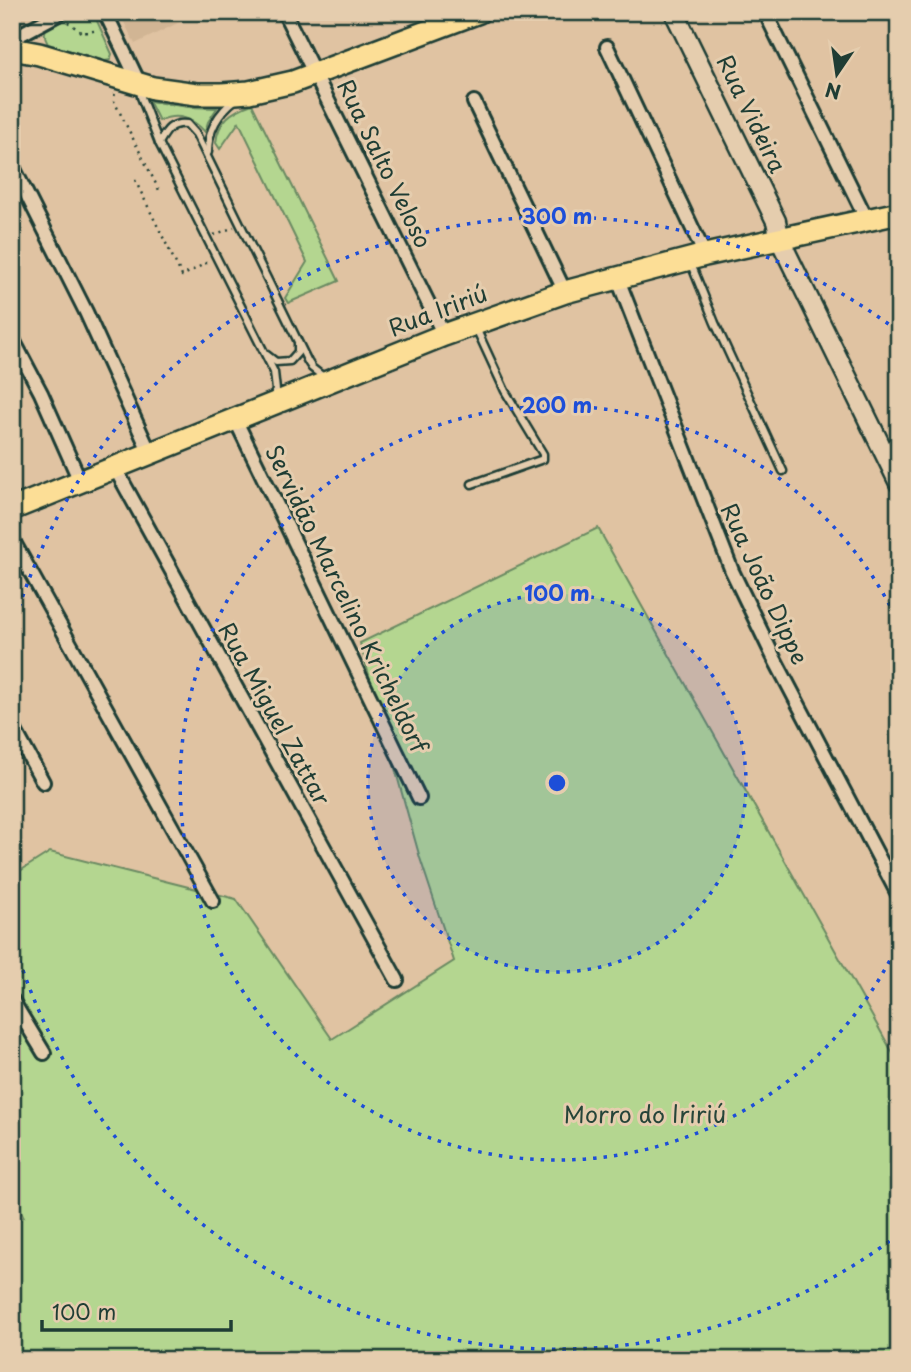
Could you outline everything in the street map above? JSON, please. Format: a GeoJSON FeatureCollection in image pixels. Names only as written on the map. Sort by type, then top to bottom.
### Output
{"type":"FeatureCollection","features":[{"type":"Feature","properties":{"kind":"main road"},"geometry":{"type":"LineString","coordinates":[[12,49],[39,54],[140,85],[197,94],[249,92],[317,74],[479,12]]}},
{"type":"Feature","properties":{"kind":"main road","name":"Rua Videira"},"geometry":{"type":"LineString","coordinates":[[674,12],[776,221],[780,240],[899,483]]}},
{"type":"Feature","properties":{"kind":"main road","name":"Rua Iririú"},"geometry":{"type":"LineString","coordinates":[[12,509],[444,335],[565,292],[697,257],[899,213]]}},
{"type":"Feature","properties":{"kind":"street","name":"Rua Salto Veloso"},"geometry":{"type":"LineString","coordinates":[[284,12],[444,335]]}},
{"type":"Feature","properties":{"kind":"street"},"geometry":{"type":"LineString","coordinates":[[765,12],[867,220]]}},
{"type":"Feature","properties":{"kind":"street"},"geometry":{"type":"LineString","coordinates":[[12,39],[63,15]]}},
{"type":"Feature","properties":{"kind":"street"},"geometry":{"type":"LineString","coordinates":[[100,17],[140,85]]}},
{"type":"Feature","properties":{"kind":"street"},"geometry":{"type":"LineString","coordinates":[[607,47],[697,257]]}},
{"type":"Feature","properties":{"kind":"street"},"geometry":{"type":"LineString","coordinates":[[474,102],[565,292]]}},
{"type":"Feature","properties":{"kind":"street"},"geometry":{"type":"LineString","coordinates":[[12,165],[86,312],[150,453]]}},
{"type":"Feature","properties":{"kind":"street","name":"Rua João Dippe"},"geometry":{"type":"LineString","coordinates":[[617,277],[732,571],[773,656],[899,896]]}},
{"type":"Feature","properties":{"kind":"street"},"geometry":{"type":"LineString","coordinates":[[12,338],[41,393],[80,481]]}},
{"type":"Feature","properties":{"kind":"street","name":"Servidão Marcelino Kricheldorf"},"geometry":{"type":"LineString","coordinates":[[235,419],[419,798]]}},
{"type":"Feature","properties":{"kind":"street","name":"Rua Miguel Zattar"},"geometry":{"type":"LineString","coordinates":[[115,468],[397,980]]}},
{"type":"Feature","properties":{"kind":"street"},"geometry":{"type":"LineString","coordinates":[[12,539],[213,901]]}},
{"type":"Feature","properties":{"kind":"street"},"geometry":{"type":"LineString","coordinates":[[12,725],[43,782]]}},
{"type":"Feature","properties":{"kind":"street"},"geometry":{"type":"LineString","coordinates":[[12,1000],[44,1053]]}},
{"type":"Feature","properties":{"kind":"lane"},"geometry":{"type":"LineString","coordinates":[[140,85],[141,97],[159,143],[266,354],[276,380],[272,404]]}},
{"type":"Feature","properties":{"kind":"lane"},"geometry":{"type":"LineString","coordinates":[[208,154],[210,135],[219,116],[228,106],[249,92]]}},
{"type":"Feature","properties":{"kind":"lane"},"geometry":{"type":"LineString","coordinates":[[159,143],[169,127],[187,124],[197,134],[312,368],[330,381]]}},
{"type":"Feature","properties":{"kind":"lane"},"geometry":{"type":"LineString","coordinates":[[697,257],[715,323],[783,471]]}},
{"type":"Feature","properties":{"kind":"lane"},"geometry":{"type":"LineString","coordinates":[[472,484],[543,459],[543,454],[505,391],[474,324]]}},
{"type":"Feature","properties":{"kind":"lane"},"geometry":{"type":"LineString","coordinates":[[266,354],[276,362],[290,361],[298,352],[297,340]]}},
{"type":"Feature","properties":{"kind":"path"},"geometry":{"type":"LineString","coordinates":[[63,15],[82,33],[99,30],[100,17]]}},
{"type":"Feature","properties":{"kind":"path"},"geometry":{"type":"LineString","coordinates":[[116,90],[113,99],[160,192]]}},
{"type":"Feature","properties":{"kind":"path"},"geometry":{"type":"LineString","coordinates":[[135,180],[182,276],[211,261]]}},
{"type":"Feature","properties":{"kind":"path"},"geometry":{"type":"LineString","coordinates":[[207,237],[240,224]]}},
{"type":"Feature","properties":{"kind":"shaded area"},"geometry":{"type":"Polygon","coordinates":[[[119,12],[195,12],[196,14],[135,44],[119,12]]]}},
{"type":"Feature","properties":{"kind":"green space"},"geometry":{"type":"Polygon","coordinates":[[[69,12],[93,12],[112,54],[110,60],[105,61],[48,44],[45,38],[46,28],[69,12]]]}},
{"type":"Feature","properties":{"kind":"green space"},"geometry":{"type":"Polygon","coordinates":[[[149,101],[217,108],[205,132],[184,118],[172,117],[159,121],[149,101]]]}},
{"type":"Feature","properties":{"kind":"green space"},"geometry":{"type":"Polygon","coordinates":[[[252,104],[339,281],[288,303],[285,298],[307,262],[239,122],[220,149],[216,143],[223,122],[238,110],[252,104]]]}},
{"type":"Feature","properties":{"kind":"green space","name":"Morro do Iririú"},"geometry":{"type":"Polygon","coordinates":[[[598,528],[899,1064],[899,1360],[12,1360],[12,1223],[24,1217],[12,1194],[12,876],[50,852],[236,899],[332,1039],[454,961],[420,858],[360,643],[598,528]]]}}]}
